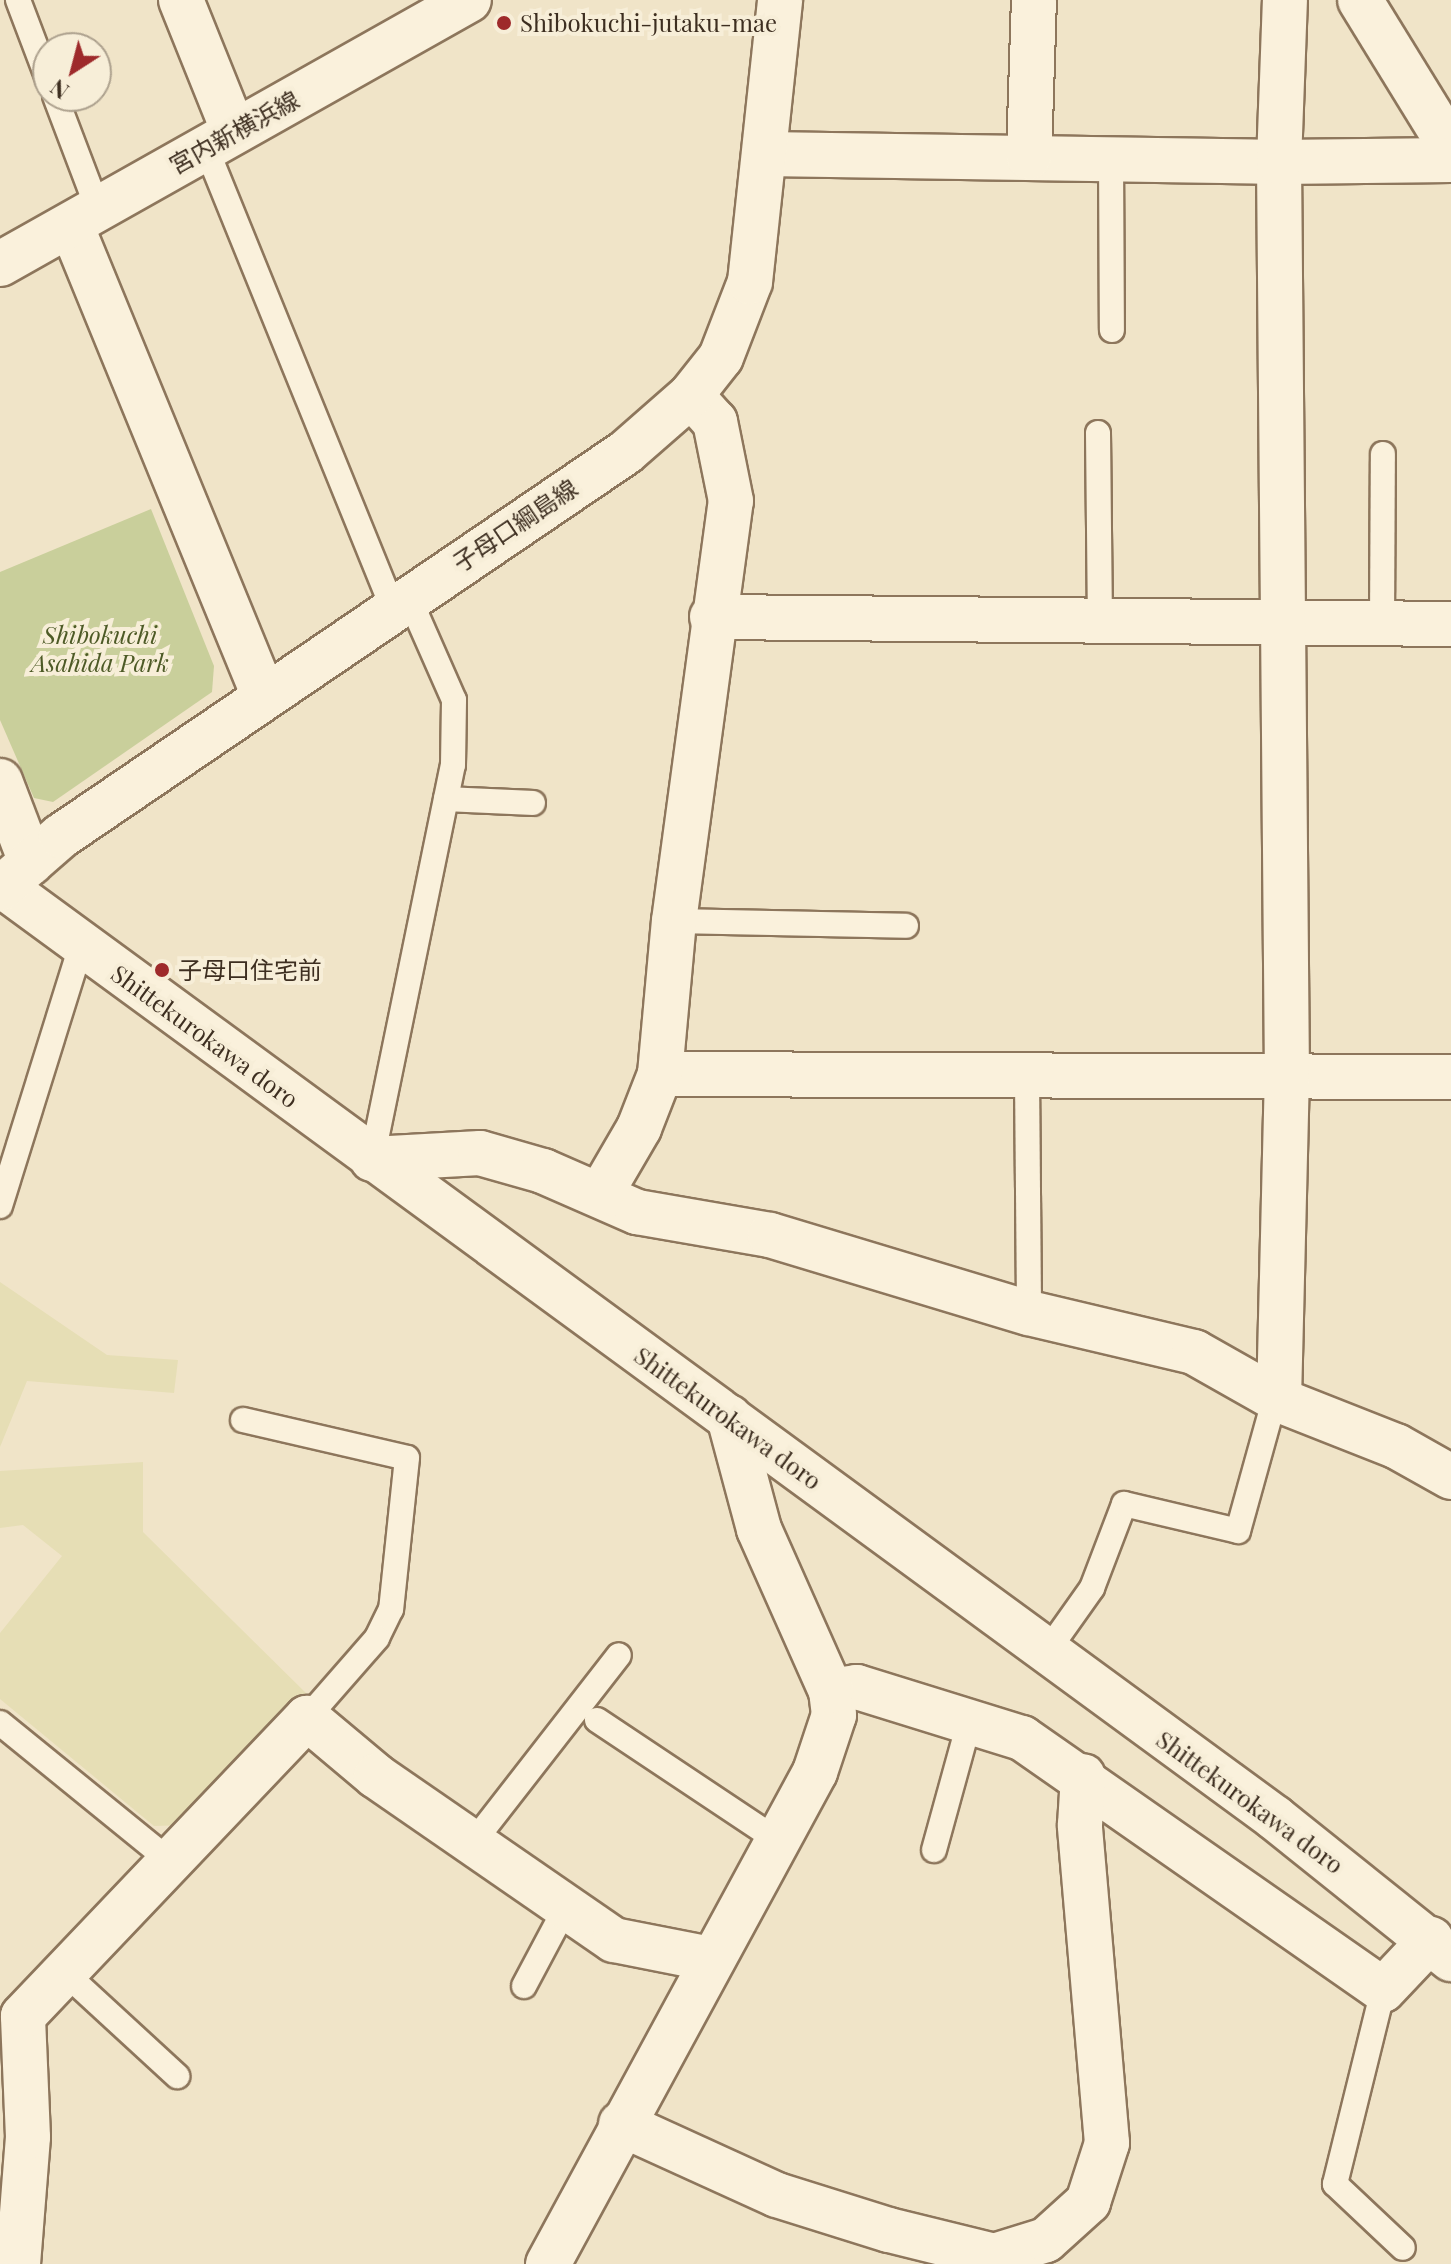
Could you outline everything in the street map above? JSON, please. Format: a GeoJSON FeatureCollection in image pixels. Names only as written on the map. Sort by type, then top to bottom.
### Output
{"type":"FeatureCollection","features":[{"type":"Feature","properties":{"kind":"street"},"geometry":{"type":"LineString","coordinates":[[181,0],[220,140]]}},
{"type":"Feature","properties":{"kind":"street","name":"宮内新横浜線"},"geometry":{"type":"LineString","coordinates":[[0,264],[469,0]]}},
{"type":"Feature","properties":{"kind":"street","name":"子母口綱島線"},"geometry":{"type":"LineString","coordinates":[[9,880],[264,696],[626,452],[691,395],[721,357],[750,282],[780,0]]}},
{"type":"Feature","properties":{"kind":"street"},"geometry":{"type":"LineString","coordinates":[[1029,157],[1034,0]]}},
{"type":"Feature","properties":{"kind":"street"},"geometry":{"type":"LineString","coordinates":[[1277,1399],[1287,1078],[1279,162],[1285,0]]}},
{"type":"Feature","properties":{"kind":"street"},"geometry":{"type":"LineString","coordinates":[[1360,0],[1451,148]]}},
{"type":"Feature","properties":{"kind":"street"},"geometry":{"type":"LineString","coordinates":[[765,154],[1279,162],[1451,160]]}},
{"type":"Feature","properties":{"kind":"street"},"geometry":{"type":"LineString","coordinates":[[84,217],[264,696]]}},
{"type":"Feature","properties":{"kind":"street"},"geometry":{"type":"LineString","coordinates":[[600,1195],[639,1128],[660,1074],[674,921],[712,617],[731,501],[715,422],[691,395]]}},
{"type":"Feature","properties":{"kind":"street"},"geometry":{"type":"LineString","coordinates":[[712,617],[1284,620],[1451,624]]}},
{"type":"Feature","properties":{"kind":"street"},"geometry":{"type":"LineString","coordinates":[[0,781],[9,880]]}},
{"type":"Feature","properties":{"kind":"street","name":"Shittekurokawa doro"},"geometry":{"type":"LineString","coordinates":[[9,880],[81,946],[729,1417],[1441,1949]]}},
{"type":"Feature","properties":{"kind":"street"},"geometry":{"type":"LineString","coordinates":[[660,1074],[1451,1077]]}},
{"type":"Feature","properties":{"kind":"street"},"geometry":{"type":"LineString","coordinates":[[372,1159],[480,1153],[600,1195],[637,1212],[770,1235],[1029,1313],[1194,1352],[1277,1399],[1396,1446],[1451,1477]]}},
{"type":"Feature","properties":{"kind":"street"},"geometry":{"type":"LineString","coordinates":[[548,2264],[621,2124],[815,1772],[834,1715],[831,1691],[759,1529],[729,1417]]}},
{"type":"Feature","properties":{"kind":"street"},"geometry":{"type":"LineString","coordinates":[[831,1691],[857,1687],[970,1719],[1022,1738],[1083,1776],[1383,1990],[1441,1949]]}},
{"type":"Feature","properties":{"kind":"street"},"geometry":{"type":"LineString","coordinates":[[12,2262],[28,2137],[9,2050],[23,2016],[307,1718],[376,1776],[475,1840],[614,1940],[711,1959]]}},
{"type":"Feature","properties":{"kind":"street"},"geometry":{"type":"LineString","coordinates":[[621,2124],[885,2247],[994,2256],[1046,2240],[1088,2202],[1098,2181],[1107,2143],[1080,1825],[1083,1776]]}},
{"type":"Feature","properties":{"kind":"lane"},"geometry":{"type":"LineString","coordinates":[[18,0],[32,37]]}},
{"type":"Feature","properties":{"kind":"lane"},"geometry":{"type":"LineString","coordinates":[[59,112],[84,217]]}},
{"type":"Feature","properties":{"kind":"lane"},"geometry":{"type":"LineString","coordinates":[[220,140],[401,603],[454,700],[453,765],[372,1159]]}},
{"type":"Feature","properties":{"kind":"lane"},"geometry":{"type":"LineString","coordinates":[[1111,157],[1112,330]]}},
{"type":"Feature","properties":{"kind":"lane"},"geometry":{"type":"LineString","coordinates":[[1098,433],[1100,619]]}},
{"type":"Feature","properties":{"kind":"lane"},"geometry":{"type":"LineString","coordinates":[[1382,623],[1383,454]]}},
{"type":"Feature","properties":{"kind":"lane"},"geometry":{"type":"LineString","coordinates":[[446,799],[533,803]]}},
{"type":"Feature","properties":{"kind":"lane"},"geometry":{"type":"LineString","coordinates":[[674,921],[906,926]]}},
{"type":"Feature","properties":{"kind":"lane"},"geometry":{"type":"LineString","coordinates":[[0,1206],[81,946]]}},
{"type":"Feature","properties":{"kind":"lane"},"geometry":{"type":"LineString","coordinates":[[1027,1076],[1029,1313]]}},
{"type":"Feature","properties":{"kind":"lane"},"geometry":{"type":"LineString","coordinates":[[1046,1653],[1092,1588],[1124,1504],[1238,1531],[1277,1399]]}},
{"type":"Feature","properties":{"kind":"lane"},"geometry":{"type":"LineString","coordinates":[[243,1420],[407,1458],[391,1609],[377,1638],[307,1718]]}},
{"type":"Feature","properties":{"kind":"lane"},"geometry":{"type":"LineString","coordinates":[[475,1840],[619,1655]]}},
{"type":"Feature","properties":{"kind":"lane"},"geometry":{"type":"LineString","coordinates":[[934,1850],[970,1719]]}},
{"type":"Feature","properties":{"kind":"lane"},"geometry":{"type":"LineString","coordinates":[[597,1720],[777,1840]]}},
{"type":"Feature","properties":{"kind":"lane"},"geometry":{"type":"LineString","coordinates":[[0,1723],[170,1861]]}},
{"type":"Feature","properties":{"kind":"lane"},"geometry":{"type":"LineString","coordinates":[[524,1986],[567,1905]]}},
{"type":"Feature","properties":{"kind":"lane"},"geometry":{"type":"LineString","coordinates":[[64,1972],[177,2076]]}},
{"type":"Feature","properties":{"kind":"lane"},"geometry":{"type":"LineString","coordinates":[[1383,1990],[1335,2184],[1403,2248]]}},
{"type":"Feature","properties":{"kind":"shaded area"},"geometry":{"type":"Polygon","coordinates":[[[0,1282],[107,1355],[178,1360],[174,1393],[27,1381],[0,1447],[0,1282]]]}},
{"type":"Feature","properties":{"kind":"shaded area"},"geometry":{"type":"Polygon","coordinates":[[[143,1462],[143,1532],[309,1696],[188,1825],[154,1826],[0,1699],[0,1633],[62,1556],[23,1525],[0,1528],[0,1471],[143,1462]]]}},
{"type":"Feature","properties":{"kind":"green space","name":"Shibokuchi Asahida Park"},"geometry":{"type":"Polygon","coordinates":[[[151,509],[214,666],[212,692],[53,802],[34,798],[0,720],[0,572],[151,509]]]}},
{"type":"Feature","properties":{"kind":"place","name":"Shibokuchi-jutaku-mae"},"geometry":{"type":"Point","coordinates":[504,23]}},
{"type":"Feature","properties":{"kind":"place","name":"子母口住宅前"},"geometry":{"type":"Point","coordinates":[162,970]}}]}
